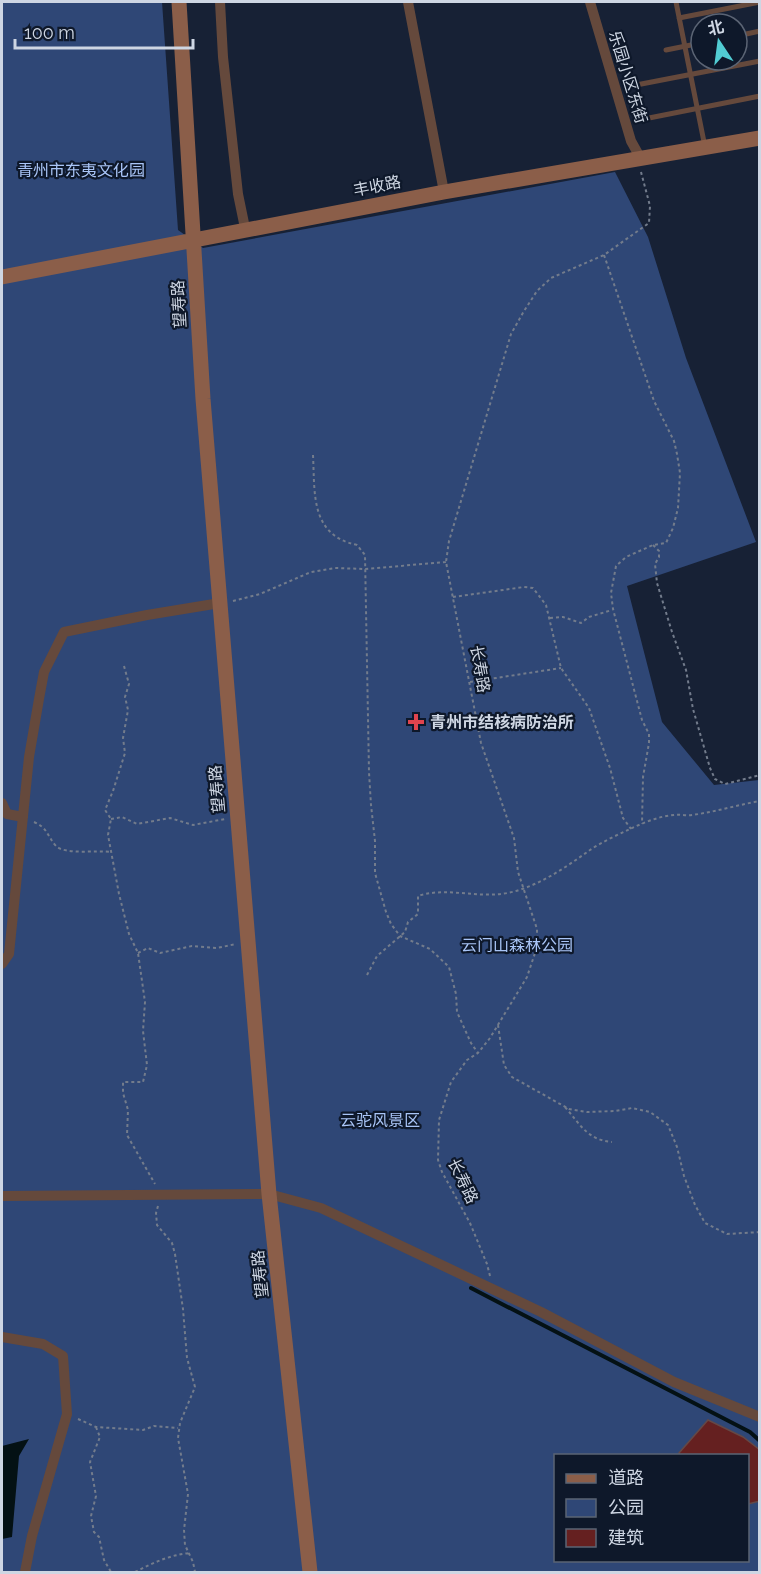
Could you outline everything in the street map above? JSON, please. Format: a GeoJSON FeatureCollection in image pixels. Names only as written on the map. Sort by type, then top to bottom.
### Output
{"type":"FeatureCollection","features":[{"type":"Feature","properties":{"kind":"street","name":"望寿路"},"geometry":{"type":"LineString","coordinates":[[179,2],[203,399],[248,945],[269,1194],[310,1572]]}},
{"type":"Feature","properties":{"kind":"street"},"geometry":{"type":"LineString","coordinates":[[220,2],[223,57],[234,160],[245,228]]}},
{"type":"Feature","properties":{"kind":"street"},"geometry":{"type":"LineString","coordinates":[[408,2],[444,192]]}},
{"type":"Feature","properties":{"kind":"street","name":"乐园小区东街"},"geometry":{"type":"LineString","coordinates":[[590,2],[631,141],[641,159]]}},
{"type":"Feature","properties":{"kind":"street","name":"丰收路"},"geometry":{"type":"LineString","coordinates":[[2,277],[245,228],[759,138]]}},
{"type":"Feature","properties":{"kind":"street"},"geometry":{"type":"LineString","coordinates":[[2,964],[9,954],[29,757],[44,672],[64,632],[220,603]]}},
{"type":"Feature","properties":{"kind":"street"},"geometry":{"type":"LineString","coordinates":[[2,803],[7,814],[23,817]]}},
{"type":"Feature","properties":{"kind":"street"},"geometry":{"type":"LineString","coordinates":[[2,1196],[269,1194],[321,1208],[593,1338],[674,1382],[759,1417]]}},
{"type":"Feature","properties":{"kind":"street"},"geometry":{"type":"LineString","coordinates":[[2,1337],[44,1344],[63,1356],[67,1414],[32,1536],[25,1572]]}},
{"type":"Feature","properties":{"kind":"lane"},"geometry":{"type":"LineString","coordinates":[[676,2],[705,148]]}},
{"type":"Feature","properties":{"kind":"lane"},"geometry":{"type":"LineString","coordinates":[[679,18],[759,2]]}},
{"type":"Feature","properties":{"kind":"lane"},"geometry":{"type":"LineString","coordinates":[[666,50],[689,45]]}},
{"type":"Feature","properties":{"kind":"lane"},"geometry":{"type":"LineString","coordinates":[[630,86],[759,61]]}},
{"type":"Feature","properties":{"kind":"lane"},"geometry":{"type":"LineString","coordinates":[[649,118],[759,96]]}},
{"type":"Feature","properties":{"kind":"path","name":"长寿路"},"geometry":{"type":"LineString","coordinates":[[488,1288],[490,1277],[481,1248],[438,1160],[439,1120],[451,1082],[467,1060],[478,1053],[527,977],[537,947],[537,929],[518,872],[514,838],[481,742],[446,562],[450,541],[511,334],[537,291],[551,278],[604,255],[649,223],[650,206],[640,176],[641,159]]}},
{"type":"Feature","properties":{"kind":"path"},"geometry":{"type":"LineString","coordinates":[[604,255],[629,322],[634,346],[654,401],[674,441],[680,472],[678,508],[666,543],[653,545],[626,557],[616,566],[611,593],[613,609],[642,720],[648,734],[649,743],[643,777],[642,825]]}},
{"type":"Feature","properties":{"kind":"path"},"geometry":{"type":"LineString","coordinates":[[313,455],[317,512],[332,534],[357,545],[365,555],[369,772],[375,840],[375,873],[386,912],[400,936],[430,949],[449,968],[458,1012],[471,1043],[478,1053]]}},
{"type":"Feature","properties":{"kind":"path"},"geometry":{"type":"LineString","coordinates":[[653,545],[659,551],[655,564],[657,584],[686,670],[693,709],[715,779],[725,784],[759,775]]}},
{"type":"Feature","properties":{"kind":"path"},"geometry":{"type":"LineString","coordinates":[[220,603],[260,594],[311,572],[335,568],[365,569],[446,562]]}},
{"type":"Feature","properties":{"kind":"path"},"geometry":{"type":"LineString","coordinates":[[453,597],[524,587],[533,588],[546,605],[561,669],[589,708],[610,768],[623,818],[631,829]]}},
{"type":"Feature","properties":{"kind":"path"},"geometry":{"type":"LineString","coordinates":[[550,618],[563,617],[581,623],[589,617],[613,609]]}},
{"type":"Feature","properties":{"kind":"path"},"geometry":{"type":"LineString","coordinates":[[124,666],[129,684],[125,697],[128,710],[123,738],[125,753],[105,810],[111,819],[108,835],[124,918],[138,953],[145,1002],[143,1031],[147,1065],[143,1082],[123,1082],[123,1093],[128,1110],[128,1136],[160,1195],[156,1214],[158,1225],[172,1243],[175,1254],[187,1358],[195,1387],[179,1429],[179,1449],[188,1494],[184,1530],[185,1545],[190,1553],[195,1572]]}},
{"type":"Feature","properties":{"kind":"path"},"geometry":{"type":"LineString","coordinates":[[470,682],[561,669]]}},
{"type":"Feature","properties":{"kind":"path"},"geometry":{"type":"LineString","coordinates":[[367,975],[377,956],[405,932],[408,922],[418,914],[418,896],[460,893],[494,896],[524,889],[577,861],[591,849],[631,829],[675,814],[690,815],[759,801]]}},
{"type":"Feature","properties":{"kind":"path"},"geometry":{"type":"LineString","coordinates":[[23,817],[39,824],[49,833],[57,846],[67,852],[112,853]]}},
{"type":"Feature","properties":{"kind":"path"},"geometry":{"type":"LineString","coordinates":[[111,819],[122,818],[137,824],[170,818],[193,825],[238,818]]}},
{"type":"Feature","properties":{"kind":"path"},"geometry":{"type":"LineString","coordinates":[[138,953],[148,948],[160,953],[192,946],[217,948],[234,944],[248,945]]}},
{"type":"Feature","properties":{"kind":"path"},"geometry":{"type":"LineString","coordinates":[[498,1025],[504,1065],[512,1077],[569,1109],[587,1112],[632,1108],[650,1112],[668,1125],[677,1147],[684,1176],[705,1223],[727,1234],[759,1232]]}},
{"type":"Feature","properties":{"kind":"path"},"geometry":{"type":"LineString","coordinates":[[563,1105],[588,1135],[601,1141],[612,1142]]}},
{"type":"Feature","properties":{"kind":"path"},"geometry":{"type":"LineString","coordinates":[[67,1414],[96,1427],[143,1430],[154,1426],[179,1429]]}},
{"type":"Feature","properties":{"kind":"path"},"geometry":{"type":"LineString","coordinates":[[96,1427],[100,1437],[90,1462],[96,1496],[91,1516],[94,1532],[99,1537],[104,1560],[111,1572]]}},
{"type":"Feature","properties":{"kind":"path"},"geometry":{"type":"LineString","coordinates":[[135,1572],[158,1560],[190,1553]]}},
{"type":"Feature","properties":{"kind":"green space","name":"云驼风景区"},"geometry":{"type":"Polygon","coordinates":[[[2,2],[162,2],[178,230],[203,248],[615,172],[648,237],[686,358],[756,542],[627,586],[662,722],[714,785],[759,780],[759,1572],[2,1572],[2,2]]]}},
{"type":"Feature","properties":{"kind":"shaded area"},"geometry":{"type":"Polygon","coordinates":[[[29,1439],[19,1456],[12,1537],[2,1539],[2,1446],[29,1439]]]}},
{"type":"Feature","properties":{"kind":"building"},"geometry":{"type":"Polygon","coordinates":[[[708,1420],[743,1437],[760,1450],[760,1501],[749,1504],[749,1454],[679,1453],[708,1420]]]}},
{"type":"Feature","properties":{"kind":"waterway"},"geometry":{"type":"LineString","coordinates":[[471,1288],[750,1432],[760,1441]]}},
{"type":"Feature","properties":{"kind":"place","name":"青州市结核病防治所"},"geometry":{"type":"Point","coordinates":[416,722]}},
{"type":"Feature","properties":{"kind":"park label","name":"青州市东夷文化园"},"geometry":{"type":"Point","coordinates":[81,170]}},
{"type":"Feature","properties":{"kind":"park label","name":"云门山森林公园"},"geometry":{"type":"Point","coordinates":[517,945]}}]}
